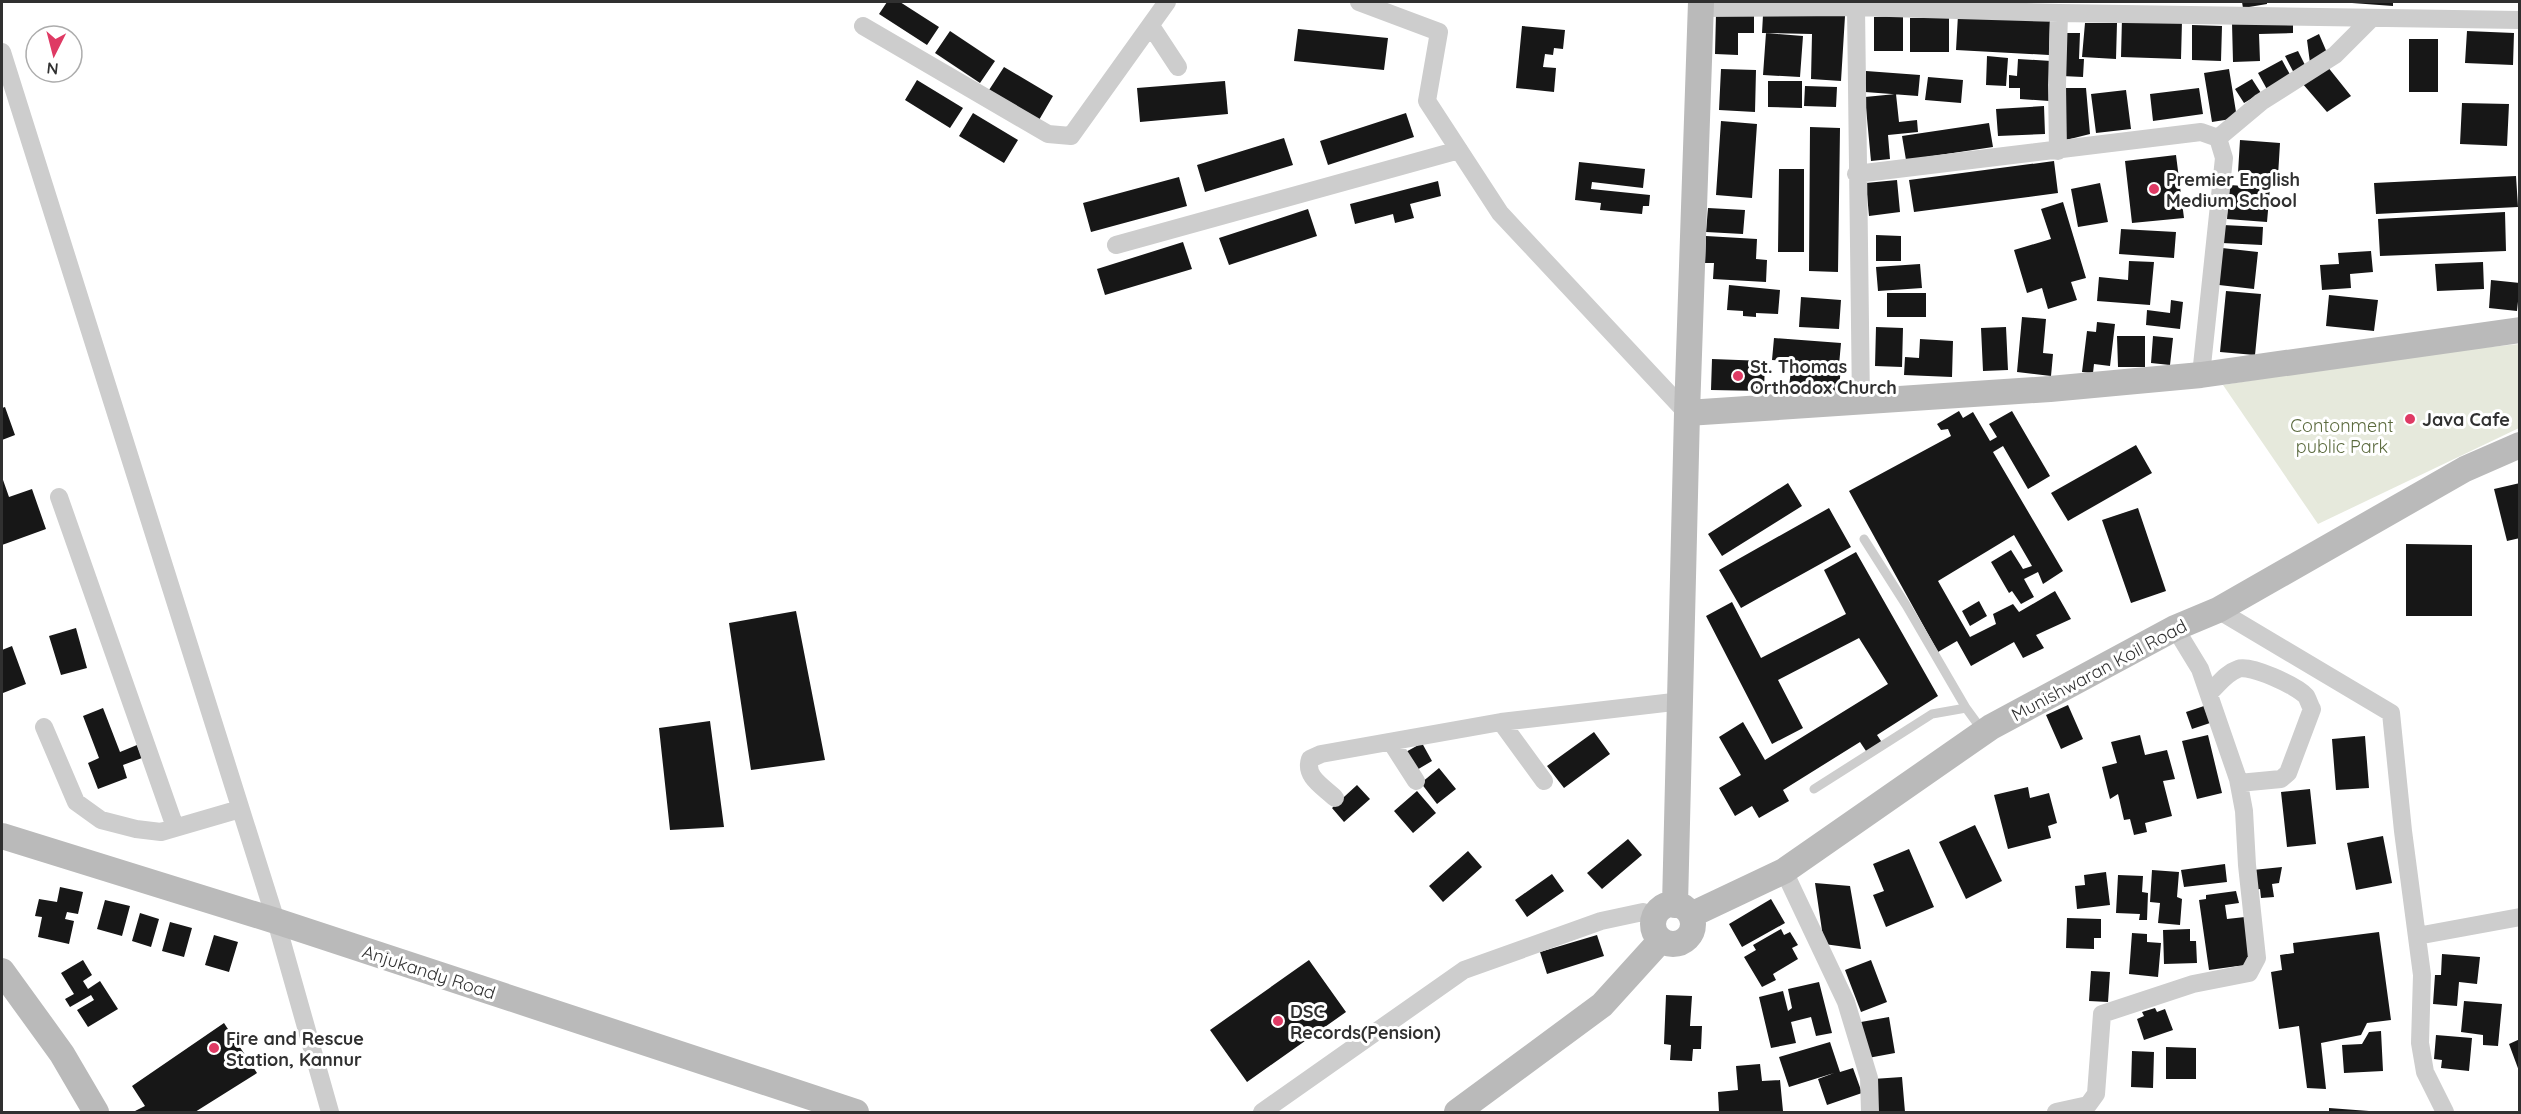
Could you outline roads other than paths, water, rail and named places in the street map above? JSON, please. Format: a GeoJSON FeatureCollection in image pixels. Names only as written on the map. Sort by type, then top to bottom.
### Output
{"type":"FeatureCollection","features":[{"type":"Feature","properties":{"kind":"street"},"geometry":{"type":"LineString","coordinates":[[863,26],[1048,134],[1071,136],[1167,2]]}},
{"type":"Feature","properties":{"kind":"street"},"geometry":{"type":"LineString","coordinates":[[1359,2],[1439,32],[1427,100],[1500,213],[1687,413]]}},
{"type":"Feature","properties":{"kind":"street"},"geometry":{"type":"LineString","coordinates":[[1262,1113],[1464,970],[1601,921],[1643,912],[1670,919],[1682,701],[1687,413],[1701,5],[2014,6],[2059,13],[2236,8],[2372,18],[2404,10],[2520,20]]}},
{"type":"Feature","properties":{"kind":"street"},"geometry":{"type":"LineString","coordinates":[[1856,7],[1856,174],[1861,403]]}},
{"type":"Feature","properties":{"kind":"street"},"geometry":{"type":"LineString","coordinates":[[2058,151],[2059,13]]}},
{"type":"Feature","properties":{"kind":"street"},"geometry":{"type":"LineString","coordinates":[[2218,138],[2261,102],[2335,55],[2372,18]]}},
{"type":"Feature","properties":{"kind":"street"},"geometry":{"type":"LineString","coordinates":[[1151,26],[1178,67]]}},
{"type":"Feature","properties":{"kind":"street"},"geometry":{"type":"LineString","coordinates":[[2,52],[276,921],[330,1113]]}},
{"type":"Feature","properties":{"kind":"street"},"geometry":{"type":"LineString","coordinates":[[1856,174],[2201,132],[2218,138]]}},
{"type":"Feature","properties":{"kind":"street"},"geometry":{"type":"LineString","coordinates":[[2201,375],[2224,158],[2218,138]]}},
{"type":"Feature","properties":{"kind":"street"},"geometry":{"type":"LineString","coordinates":[[1116,245],[1459,150]]}},
{"type":"Feature","properties":{"kind":"street"},"geometry":{"type":"LineString","coordinates":[[1687,413],[1861,403],[2201,375],[2520,330]]}},
{"type":"Feature","properties":{"kind":"street","name":"Munishwaran Koil Road"},"geometry":{"type":"LineString","coordinates":[[1457,1113],[1602,1005],[1670,919],[1784,871],[1983,732],[2175,628],[2218,610],[2465,469],[2520,445]]}},
{"type":"Feature","properties":{"kind":"street"},"geometry":{"type":"LineString","coordinates":[[59,497],[175,827]]}},
{"type":"Feature","properties":{"kind":"street"},"geometry":{"type":"LineString","coordinates":[[2218,610],[2391,713],[2422,975],[2422,1053],[2425,1072],[2445,1113]]}},
{"type":"Feature","properties":{"kind":"street"},"geometry":{"type":"LineString","coordinates":[[2056,1113],[2088,1105],[2096,1094],[2102,1014],[2193,984],[2249,973],[2257,958],[2244,811],[2239,783],[2200,669],[2175,628]]}},
{"type":"Feature","properties":{"kind":"street"},"geometry":{"type":"LineString","coordinates":[[2209,693],[2238,668],[2247,668],[2287,684],[2306,696],[2312,709],[2288,773],[2282,779],[2239,783]]}},
{"type":"Feature","properties":{"kind":"street"},"geometry":{"type":"LineString","coordinates":[[1335,798],[1310,776],[1308,767],[1310,759],[1321,754],[1501,722],[1682,701]]}},
{"type":"Feature","properties":{"kind":"street"},"geometry":{"type":"LineString","coordinates":[[1501,722],[1544,781]]}},
{"type":"Feature","properties":{"kind":"street"},"geometry":{"type":"LineString","coordinates":[[44,726],[76,802],[101,820],[136,829],[161,832],[240,809]]}},
{"type":"Feature","properties":{"kind":"street"},"geometry":{"type":"LineString","coordinates":[[1391,742],[1416,781]]}},
{"type":"Feature","properties":{"kind":"street","name":"Anjukandy Road"},"geometry":{"type":"LineString","coordinates":[[2,836],[276,921],[856,1113]]}},
{"type":"Feature","properties":{"kind":"street"},"geometry":{"type":"LineString","coordinates":[[1784,871],[1846,1002],[1869,1078],[1870,1113]]}},
{"type":"Feature","properties":{"kind":"street"},"geometry":{"type":"LineString","coordinates":[[2417,936],[2520,917]]}},
{"type":"Feature","properties":{"kind":"street"},"geometry":{"type":"LineString","coordinates":[[2,971],[63,1054],[96,1113]]}},
{"type":"Feature","properties":{"kind":"lane"},"geometry":{"type":"LineString","coordinates":[[1864,539],[1906,605],[1966,708],[1983,732]]}},
{"type":"Feature","properties":{"kind":"lane"},"geometry":{"type":"LineString","coordinates":[[1814,789],[1932,714],[1966,708]]}},
{"type":"Feature","properties":{"kind":"place","name":"Premier English Medium School"},"geometry":{"type":"Point","coordinates":[2154,189]}},
{"type":"Feature","properties":{"kind":"place","name":"St. Thomas Orthodox Church"},"geometry":{"type":"Point","coordinates":[1738,376]}},
{"type":"Feature","properties":{"kind":"place","name":"Java Cafe"},"geometry":{"type":"Point","coordinates":[2410,419]}},
{"type":"Feature","properties":{"kind":"place","name":"DSC Records(Pension)"},"geometry":{"type":"Point","coordinates":[1278,1021]}},
{"type":"Feature","properties":{"kind":"place","name":"Fire and Rescue Station, Kannur"},"geometry":{"type":"Point","coordinates":[214,1048]}},
{"type":"Feature","properties":{"kind":"park label","name":"Contonment public Park"},"geometry":{"type":"Point","coordinates":[2342,435]}}]}
